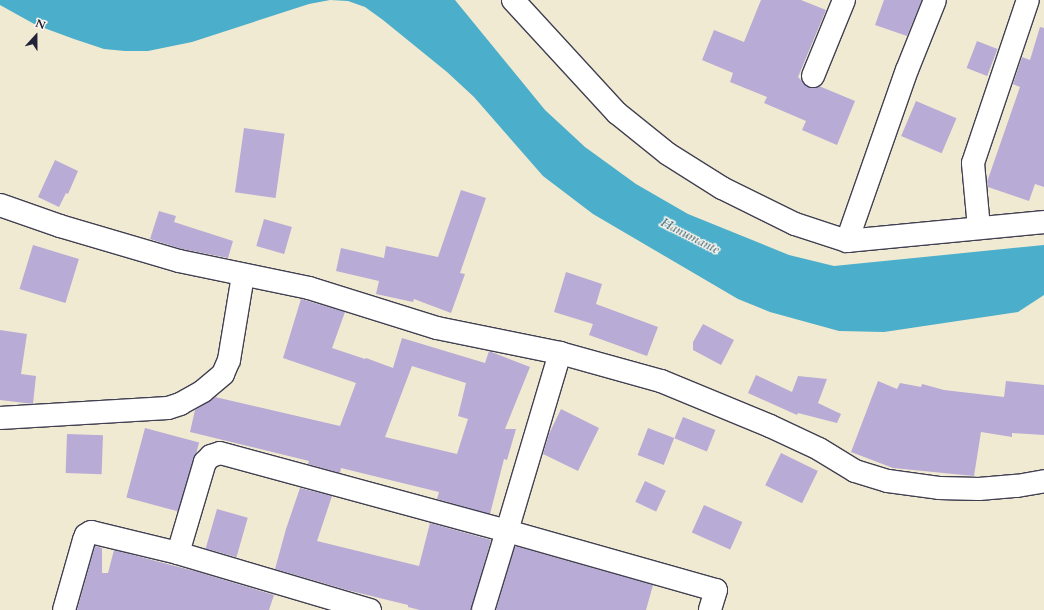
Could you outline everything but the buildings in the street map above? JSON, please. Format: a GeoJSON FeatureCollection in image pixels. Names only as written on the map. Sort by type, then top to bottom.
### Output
{"type":"FeatureCollection","features":[{"type":"Feature","properties":{"kind":"street"},"geometry":{"type":"LineString","coordinates":[[513,0],[617,113],[668,154],[722,188],[788,221],[847,241],[1044,222]]}},
{"type":"Feature","properties":{"kind":"street"},"geometry":{"type":"LineString","coordinates":[[813,76],[844,0]]}},
{"type":"Feature","properties":{"kind":"street"},"geometry":{"type":"LineString","coordinates":[[847,241],[907,70],[935,0]]}},
{"type":"Feature","properties":{"kind":"street"},"geometry":{"type":"LineString","coordinates":[[979,228],[973,163],[1028,0]]}},
{"type":"Feature","properties":{"kind":"street"},"geometry":{"type":"LineString","coordinates":[[0,205],[60,226],[179,261],[309,288],[437,328],[560,353],[661,381],[770,426],[819,450],[854,470],[888,481],[938,488],[979,489],[1017,486],[1044,481]]}},
{"type":"Feature","properties":{"kind":"street"},"geometry":{"type":"LineString","coordinates":[[0,418],[168,408],[180,404],[203,391],[223,374],[229,360],[243,275]]}},
{"type":"Feature","properties":{"kind":"street"},"geometry":{"type":"LineString","coordinates":[[483,610],[560,353]]}},
{"type":"Feature","properties":{"kind":"street"},"geometry":{"type":"LineString","coordinates":[[178,553],[205,462],[211,456],[220,453],[507,531],[716,590],[710,610]]}},
{"type":"Feature","properties":{"kind":"street"},"geometry":{"type":"LineString","coordinates":[[64,610],[84,540],[86,535],[91,532],[178,553],[370,610]]}},
{"type":"Feature","properties":{"kind":"water"},"geometry":{"type":"Polygon","coordinates":[[[0,0],[330,0],[309,4],[192,42],[148,51],[125,51],[104,49],[36,25],[0,5],[0,0]]]}},
{"type":"Feature","properties":{"kind":"water","name":"Hanumante"},"geometry":{"type":"Polygon","coordinates":[[[330,0],[455,0],[545,110],[585,147],[636,184],[688,214],[789,255],[834,266],[1044,245],[1044,295],[1018,312],[884,332],[839,331],[770,312],[738,299],[593,214],[543,176],[474,97],[447,72],[365,7],[348,1],[330,0]]]}}]}
